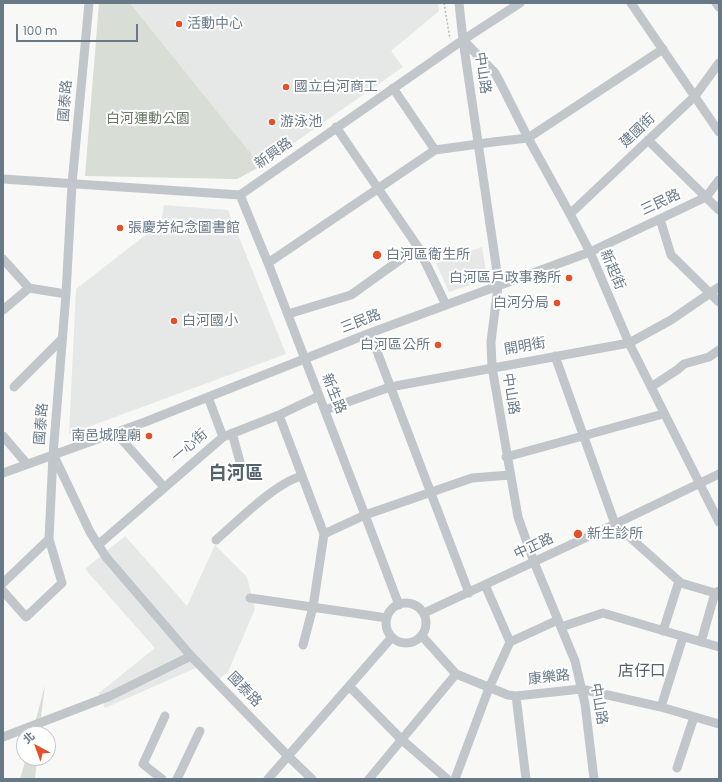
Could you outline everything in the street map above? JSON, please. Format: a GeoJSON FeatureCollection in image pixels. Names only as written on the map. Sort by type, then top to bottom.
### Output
{"type":"FeatureCollection","features":[{"type":"Feature","properties":{"kind":"street","name":"國泰路"},"geometry":{"type":"LineString","coordinates":[[89,3],[72,184],[66,294],[53,455],[90,532],[106,557],[191,656],[312,779]]}},
{"type":"Feature","properties":{"kind":"street","name":"中山路"},"geometry":{"type":"LineString","coordinates":[[459,3],[463,40],[496,265],[498,286],[491,342],[492,367],[506,457],[518,518],[534,562],[575,661],[585,704],[594,779]]}},
{"type":"Feature","properties":{"kind":"street","name":"新興路"},"geometry":{"type":"LineString","coordinates":[[240,195],[392,88],[520,3]]}},
{"type":"Feature","properties":{"kind":"street"},"geometry":{"type":"LineString","coordinates":[[631,3],[719,132]]}},
{"type":"Feature","properties":{"kind":"street"},"geometry":{"type":"LineString","coordinates":[[716,3],[719,7]]}},
{"type":"Feature","properties":{"kind":"street","name":"新起街"},"geometry":{"type":"LineString","coordinates":[[463,40],[495,73],[528,138],[570,214],[590,252],[629,343],[663,414],[719,522]]}},
{"type":"Feature","properties":{"kind":"street"},"geometry":{"type":"LineString","coordinates":[[268,264],[435,150],[528,138],[663,50]]}},
{"type":"Feature","properties":{"kind":"street","name":"建國街"},"geometry":{"type":"LineString","coordinates":[[570,214],[694,96],[719,63]]}},
{"type":"Feature","properties":{"kind":"street"},"geometry":{"type":"LineString","coordinates":[[392,88],[435,150]]}},
{"type":"Feature","properties":{"kind":"street"},"geometry":{"type":"LineString","coordinates":[[336,127],[418,247],[446,305]]}},
{"type":"Feature","properties":{"kind":"street"},"geometry":{"type":"LineString","coordinates":[[648,140],[719,210]]}},
{"type":"Feature","properties":{"kind":"street"},"geometry":{"type":"LineString","coordinates":[[3,179],[240,195]]}},
{"type":"Feature","properties":{"kind":"street","name":"三民路"},"geometry":{"type":"LineString","coordinates":[[3,473],[116,433],[305,360],[370,333],[590,252],[706,197],[719,180]]}},
{"type":"Feature","properties":{"kind":"street","name":"新生路"},"geometry":{"type":"LineString","coordinates":[[240,195],[366,515],[398,605]]}},
{"type":"Feature","properties":{"kind":"street"},"geometry":{"type":"LineString","coordinates":[[660,219],[671,255],[719,302]]}},
{"type":"Feature","properties":{"kind":"street"},"geometry":{"type":"LineString","coordinates":[[288,314],[351,295],[418,247]]}},
{"type":"Feature","properties":{"kind":"street"},"geometry":{"type":"LineString","coordinates":[[3,259],[29,288],[66,294]]}},
{"type":"Feature","properties":{"kind":"street"},"geometry":{"type":"LineString","coordinates":[[3,310],[29,288]]}},
{"type":"Feature","properties":{"kind":"street","name":"開明街"},"geometry":{"type":"LineString","coordinates":[[325,410],[390,387],[492,367],[629,343],[671,320],[719,288]]}},
{"type":"Feature","properties":{"kind":"street"},"geometry":{"type":"LineString","coordinates":[[370,333],[469,593]]}},
{"type":"Feature","properties":{"kind":"street"},"geometry":{"type":"LineString","coordinates":[[14,387],[62,339]]}},
{"type":"Feature","properties":{"kind":"street"},"geometry":{"type":"LineString","coordinates":[[651,387],[684,364],[709,357],[719,350]]}},
{"type":"Feature","properties":{"kind":"street"},"geometry":{"type":"LineString","coordinates":[[555,356],[615,524],[681,583],[717,592],[701,642]]}},
{"type":"Feature","properties":{"kind":"street","name":"一心街"},"geometry":{"type":"LineString","coordinates":[[98,545],[222,437],[279,415],[319,396]]}},
{"type":"Feature","properties":{"kind":"street"},"geometry":{"type":"LineString","coordinates":[[208,397],[222,437]]}},
{"type":"Feature","properties":{"kind":"street"},"geometry":{"type":"LineString","coordinates":[[506,457],[663,414]]}},
{"type":"Feature","properties":{"kind":"street"},"geometry":{"type":"LineString","coordinates":[[279,415],[324,534],[313,607],[303,645]]}},
{"type":"Feature","properties":{"kind":"street"},"geometry":{"type":"LineString","coordinates":[[232,432],[240,462]]}},
{"type":"Feature","properties":{"kind":"street"},"geometry":{"type":"LineString","coordinates":[[116,433],[164,487]]}},
{"type":"Feature","properties":{"kind":"street"},"geometry":{"type":"LineString","coordinates":[[3,436],[27,464]]}},
{"type":"Feature","properties":{"kind":"street"},"geometry":{"type":"LineString","coordinates":[[3,591],[26,617],[62,583],[49,539],[53,455]]}},
{"type":"Feature","properties":{"kind":"street","name":"中正路"},"geometry":{"type":"LineString","coordinates":[[424,613],[719,474]]}},
{"type":"Feature","properties":{"kind":"street"},"geometry":{"type":"LineString","coordinates":[[324,534],[366,515],[472,478],[510,475]]}},
{"type":"Feature","properties":{"kind":"street"},"geometry":{"type":"LineString","coordinates":[[216,540],[263,499],[292,479],[302,476]]}},
{"type":"Feature","properties":{"kind":"street"},"geometry":{"type":"LineString","coordinates":[[3,583],[49,539]]}},
{"type":"Feature","properties":{"kind":"street"},"geometry":{"type":"LineString","coordinates":[[663,632],[679,581]]}},
{"type":"Feature","properties":{"kind":"street"},"geometry":{"type":"LineString","coordinates":[[485,585],[510,642]]}},
{"type":"Feature","properties":{"kind":"street"},"geometry":{"type":"LineString","coordinates":[[250,598],[387,618]]}},
{"type":"Feature","properties":{"kind":"street"},"geometry":{"type":"LineString","coordinates":[[404,603],[415,605],[424,613],[426,625],[422,636],[418,640],[407,643],[396,641],[392,637],[387,628],[387,618],[389,613],[398,605],[404,603]]}},
{"type":"Feature","properties":{"kind":"street"},"geometry":{"type":"LineString","coordinates":[[455,779],[489,688],[510,642],[560,623],[603,613],[663,632],[719,647]]}},
{"type":"Feature","properties":{"kind":"street","name":"康樂路"},"geometry":{"type":"LineString","coordinates":[[422,636],[456,674],[489,688],[516,696],[581,689],[694,716],[719,724]]}},
{"type":"Feature","properties":{"kind":"street"},"geometry":{"type":"LineString","coordinates":[[268,779],[392,637]]}},
{"type":"Feature","properties":{"kind":"street"},"geometry":{"type":"LineString","coordinates":[[661,708],[683,637]]}},
{"type":"Feature","properties":{"kind":"street"},"geometry":{"type":"LineString","coordinates":[[3,737],[110,696],[191,656]]}},
{"type":"Feature","properties":{"kind":"street"},"geometry":{"type":"LineString","coordinates":[[369,779],[456,674]]}},
{"type":"Feature","properties":{"kind":"street"},"geometry":{"type":"LineString","coordinates":[[349,686],[401,739],[447,779]]}},
{"type":"Feature","properties":{"kind":"street"},"geometry":{"type":"LineString","coordinates":[[516,696],[526,779]]}},
{"type":"Feature","properties":{"kind":"street"},"geometry":{"type":"LineString","coordinates":[[162,779],[142,764],[165,716]]}},
{"type":"Feature","properties":{"kind":"street"},"geometry":{"type":"LineString","coordinates":[[677,768],[694,716]]}},
{"type":"Feature","properties":{"kind":"street"},"geometry":{"type":"LineString","coordinates":[[177,779],[200,731]]}},
{"type":"Feature","properties":{"kind":"path"},"geometry":{"type":"LineString","coordinates":[[444,3],[451,48]]}},
{"type":"Feature","properties":{"kind":"shaded area","name":"國立白河商工"},"geometry":{"type":"Polygon","coordinates":[[[130,3],[438,3],[439,11],[391,51],[403,67],[261,166],[130,3]]]}},
{"type":"Feature","properties":{"kind":"shaded area","name":"白河國小"},"geometry":{"type":"Polygon","coordinates":[[[164,205],[228,210],[286,354],[69,434],[76,289],[161,223],[164,205]]]}},
{"type":"Feature","properties":{"kind":"shaded area"},"geometry":{"type":"Polygon","coordinates":[[[482,247],[486,272],[482,281],[449,292],[436,263],[482,247]]]}},
{"type":"Feature","properties":{"kind":"shaded area"},"geometry":{"type":"Polygon","coordinates":[[[125,536],[187,606],[215,545],[247,577],[255,609],[228,672],[215,683],[198,667],[105,708],[99,693],[155,648],[85,569],[125,536]]]}},
{"type":"Feature","properties":{"kind":"green space","name":"白河運動公園"},"geometry":{"type":"Polygon","coordinates":[[[99,3],[130,3],[261,166],[237,179],[85,176],[99,3]]]}},
{"type":"Feature","properties":{"kind":"green space"},"geometry":{"type":"Polygon","coordinates":[[[45,685],[40,726],[34,726],[45,685]]]}},
{"type":"Feature","properties":{"kind":"green space"},"geometry":{"type":"Polygon","coordinates":[[[24,766],[36,766],[35,779],[20,779],[24,766]]]}},
{"type":"Feature","properties":{"kind":"place","name":"活動中心"},"geometry":{"type":"Point","coordinates":[179,24]}},
{"type":"Feature","properties":{"kind":"place","name":"國立白河商工"},"geometry":{"type":"Point","coordinates":[286,87]}},
{"type":"Feature","properties":{"kind":"place","name":"游泳池"},"geometry":{"type":"Point","coordinates":[272,122]}},
{"type":"Feature","properties":{"kind":"place","name":"張慶芳紀念圖書館"},"geometry":{"type":"Point","coordinates":[120,228]}},
{"type":"Feature","properties":{"kind":"place","name":"白河區衛生所"},"geometry":{"type":"Point","coordinates":[377,255]}},
{"type":"Feature","properties":{"kind":"place","name":"白河區戶政事務所"},"geometry":{"type":"Point","coordinates":[569,278]}},
{"type":"Feature","properties":{"kind":"place","name":"白河分局"},"geometry":{"type":"Point","coordinates":[557,303]}},
{"type":"Feature","properties":{"kind":"place","name":"白河國小"},"geometry":{"type":"Point","coordinates":[174,321]}},
{"type":"Feature","properties":{"kind":"place","name":"白河區公所"},"geometry":{"type":"Point","coordinates":[438,345]}},
{"type":"Feature","properties":{"kind":"place","name":"南邑城隍廟"},"geometry":{"type":"Point","coordinates":[149,436]}},
{"type":"Feature","properties":{"kind":"place","name":"新生診所"},"geometry":{"type":"Point","coordinates":[578,534]}},
{"type":"Feature","properties":{"kind":"district","name":"白河區"},"geometry":{"type":"Point","coordinates":[236,474]}},
{"type":"Feature","properties":{"kind":"district","name":"店仔口"},"geometry":{"type":"Point","coordinates":[642,672]}}]}
